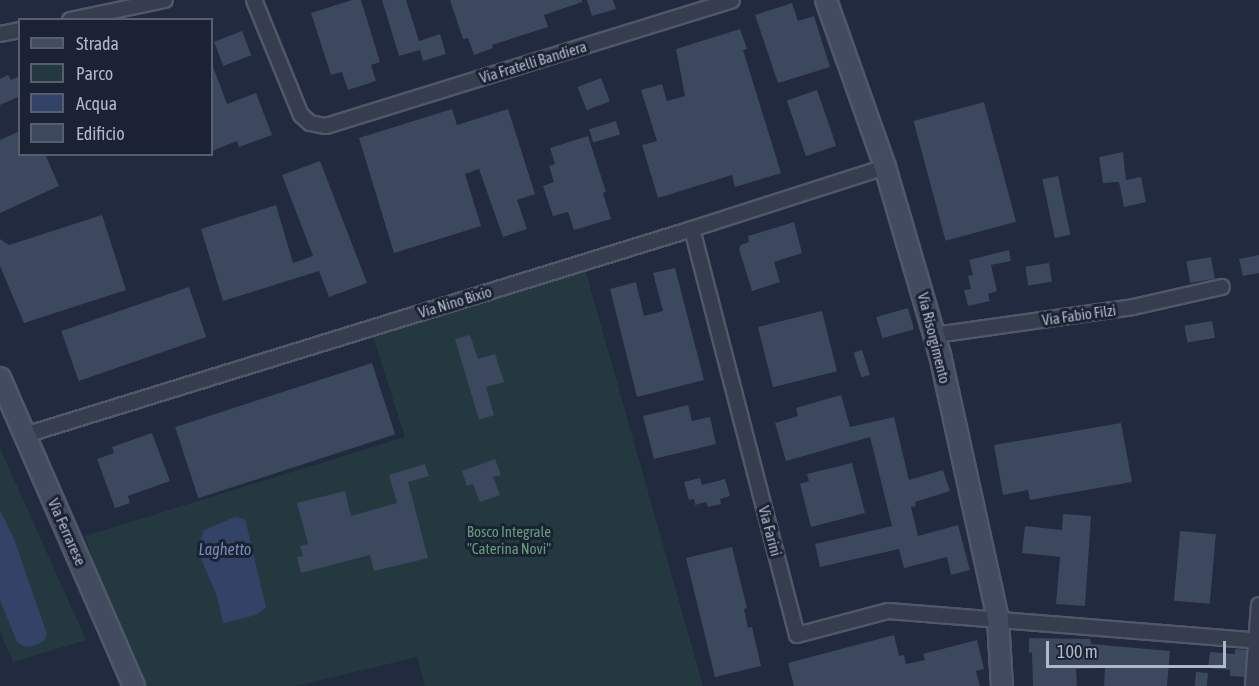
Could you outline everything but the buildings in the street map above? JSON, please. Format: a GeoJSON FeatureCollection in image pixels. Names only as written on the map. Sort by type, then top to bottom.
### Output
{"type":"FeatureCollection","features":[{"type":"Feature","properties":{"kind":"street"},"geometry":{"type":"LineString","coordinates":[[80,18],[165,0]]}},
{"type":"Feature","properties":{"kind":"street","name":"Via Fratelli Bandiera"},"geometry":{"type":"LineString","coordinates":[[254,0],[301,115],[317,125],[334,124],[732,0]]}},
{"type":"Feature","properties":{"kind":"street","name":"Via Risorgimento"},"geometry":{"type":"LineString","coordinates":[[826,0],[885,167],[934,335],[998,619],[1002,686]]}},
{"type":"Feature","properties":{"kind":"street"},"geometry":{"type":"LineString","coordinates":[[0,34],[18,30]]}},
{"type":"Feature","properties":{"kind":"street","name":"Via Nino Bixio"},"geometry":{"type":"LineString","coordinates":[[25,435],[885,167]]}},
{"type":"Feature","properties":{"kind":"street","name":"Via Farini"},"geometry":{"type":"LineString","coordinates":[[692,229],[797,635],[888,611],[998,619]]}},
{"type":"Feature","properties":{"kind":"street","name":"Via Fabio Filzi"},"geometry":{"type":"LineString","coordinates":[[934,335],[1133,307],[1222,287]]}},
{"type":"Feature","properties":{"kind":"street","name":"Via Ferrarese"},"geometry":{"type":"LineString","coordinates":[[0,378],[134,686]]}},
{"type":"Feature","properties":{"kind":"street"},"geometry":{"type":"LineString","coordinates":[[1253,686],[1259,605]]}},
{"type":"Feature","properties":{"kind":"street"},"geometry":{"type":"LineString","coordinates":[[998,619],[1258,641]]}},
{"type":"Feature","properties":{"kind":"green space","name":"Bosco Integrale \"Caterina Novi\""},"geometry":{"type":"Polygon","coordinates":[[[585,269],[703,686],[425,686],[417,657],[296,686],[145,686],[92,571],[92,557],[85,536],[405,437],[372,333],[585,269]]]}},
{"type":"Feature","properties":{"kind":"green space"},"geometry":{"type":"Polygon","coordinates":[[[0,448],[86,640],[13,662],[0,632],[0,448]]]}},
{"type":"Feature","properties":{"kind":"water"},"geometry":{"type":"Polygon","coordinates":[[[0,510],[14,539],[47,634],[44,641],[36,645],[26,647],[17,642],[0,600],[0,510]]]}},
{"type":"Feature","properties":{"kind":"water","name":"Laghetto"},"geometry":{"type":"Polygon","coordinates":[[[235,517],[245,519],[266,607],[256,615],[223,623],[217,596],[199,554],[200,541],[204,530],[235,517]]]}}]}
